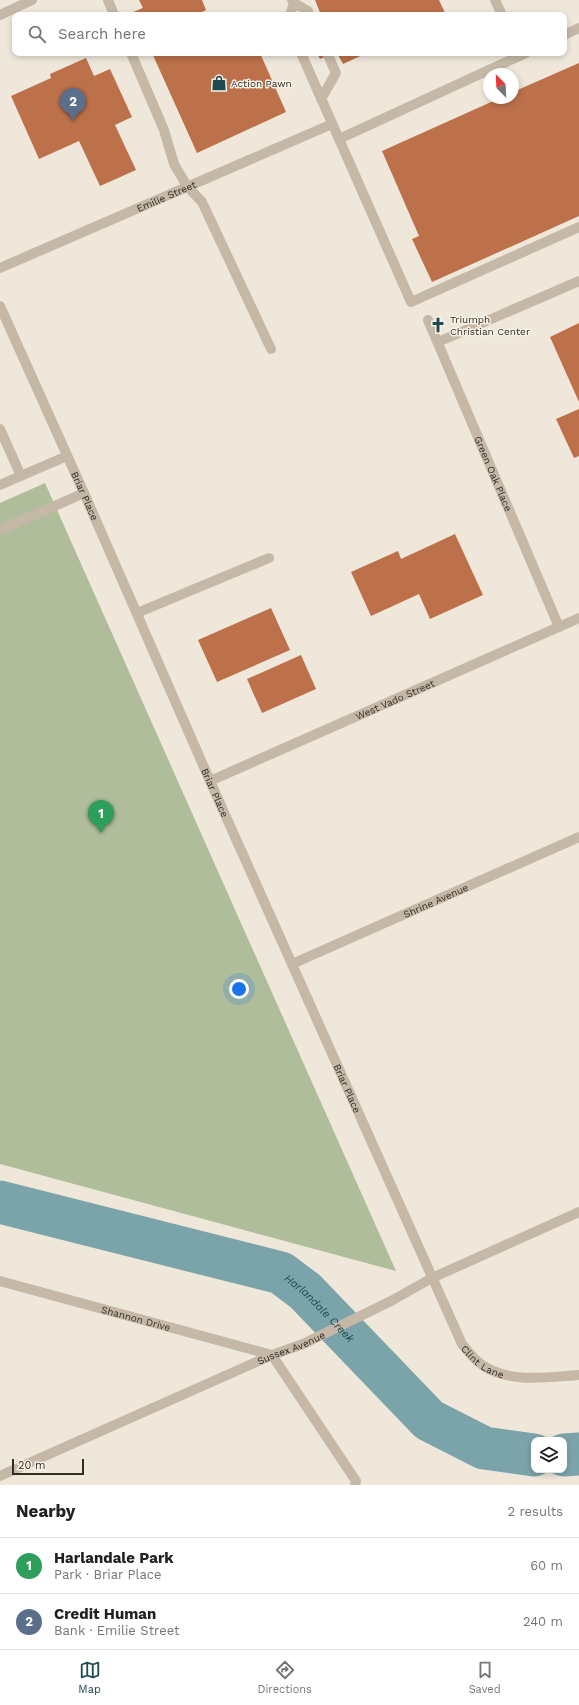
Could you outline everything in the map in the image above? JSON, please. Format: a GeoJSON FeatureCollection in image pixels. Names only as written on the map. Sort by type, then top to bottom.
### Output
{"type":"FeatureCollection","features":[{"type":"Feature","properties":{"kind":"street"},"geometry":{"type":"LineString","coordinates":[[0,15],[32,0]]}},
{"type":"Feature","properties":{"kind":"street"},"geometry":{"type":"LineString","coordinates":[[108,0],[113,12]]}},
{"type":"Feature","properties":{"kind":"street"},"geometry":{"type":"LineString","coordinates":[[495,0],[501,12]]}},
{"type":"Feature","properties":{"kind":"street"},"geometry":{"type":"LineString","coordinates":[[291,12],[293,2],[308,12]]}},
{"type":"Feature","properties":{"kind":"street"},"geometry":{"type":"LineString","coordinates":[[567,34],[579,28]]}},
{"type":"Feature","properties":{"kind":"street"},"geometry":{"type":"LineString","coordinates":[[132,56],[164,130],[174,164],[187,186],[202,202],[271,349]]}},
{"type":"Feature","properties":{"kind":"street"},"geometry":{"type":"LineString","coordinates":[[302,56],[411,302],[579,227]]}},
{"type":"Feature","properties":{"kind":"street"},"geometry":{"type":"LineString","coordinates":[[321,99],[336,73],[328,56]]}},
{"type":"Feature","properties":{"kind":"street"},"geometry":{"type":"LineString","coordinates":[[339,139],[518,56]]}},
{"type":"Feature","properties":{"kind":"street","name":"Emilie Street"},"geometry":{"type":"LineString","coordinates":[[0,268],[332,124]]}},
{"type":"Feature","properties":{"kind":"street"},"geometry":{"type":"LineString","coordinates":[[438,342],[579,281]]}},
{"type":"Feature","properties":{"kind":"street","name":"Briar Place"},"geometry":{"type":"LineString","coordinates":[[0,306],[432,1278]]}},
{"type":"Feature","properties":{"kind":"street","name":"Green Oak Place"},"geometry":{"type":"LineString","coordinates":[[428,320],[559,627]]}},
{"type":"Feature","properties":{"kind":"street"},"geometry":{"type":"LineString","coordinates":[[0,429],[21,476]]}},
{"type":"Feature","properties":{"kind":"street"},"geometry":{"type":"LineString","coordinates":[[0,486],[66,456]]}},
{"type":"Feature","properties":{"kind":"street"},"geometry":{"type":"LineString","coordinates":[[0,530],[84,493]]}},
{"type":"Feature","properties":{"kind":"street"},"geometry":{"type":"LineString","coordinates":[[137,613],[269,558]]}},
{"type":"Feature","properties":{"kind":"street","name":"West Vado Street"},"geometry":{"type":"LineString","coordinates":[[210,781],[579,618]]}},
{"type":"Feature","properties":{"kind":"street","name":"Shrine Avenue"},"geometry":{"type":"LineString","coordinates":[[292,964],[579,837]]}},
{"type":"Feature","properties":{"kind":"street","name":"Sussex Avenue"},"geometry":{"type":"LineString","coordinates":[[0,1476],[272,1355],[303,1344],[391,1301],[432,1278],[579,1212]]}},
{"type":"Feature","properties":{"kind":"street","name":"Clint Lane"},"geometry":{"type":"LineString","coordinates":[[432,1278],[462,1344],[474,1358],[486,1368],[519,1378],[579,1375]]}},
{"type":"Feature","properties":{"kind":"street","name":"Shannon Drive"},"geometry":{"type":"LineString","coordinates":[[0,1281],[272,1355]]}},
{"type":"Feature","properties":{"kind":"street"},"geometry":{"type":"LineString","coordinates":[[272,1355],[356,1481],[355,1485]]}},
{"type":"Feature","properties":{"kind":"green space"},"geometry":{"type":"Polygon","coordinates":[[[45,483],[396,1271],[0,1164],[0,503],[45,483]]]}},
{"type":"Feature","properties":{"kind":"building"},"geometry":{"type":"Polygon","coordinates":[[[139,0],[202,0],[206,10],[202,12],[133,12],[143,8],[139,0]]]}},
{"type":"Feature","properties":{"kind":"building"},"geometry":{"type":"Polygon","coordinates":[[[315,0],[439,0],[445,12],[320,12],[315,0]]]}},
{"type":"Feature","properties":{"kind":"building","name":"Action Pawn"},"geometry":{"type":"Polygon","coordinates":[[[153,56],[261,56],[286,112],[197,153],[153,56]]]}},
{"type":"Feature","properties":{"kind":"building"},"geometry":{"type":"Polygon","coordinates":[[[318,56],[326,56],[320,59],[318,56]]]}},
{"type":"Feature","properties":{"kind":"building"},"geometry":{"type":"Polygon","coordinates":[[[339,56],[360,56],[343,64],[339,56]]]}},
{"type":"Feature","properties":{"kind":"building"},"geometry":{"type":"Polygon","coordinates":[[[86,58],[94,76],[110,69],[132,117],[115,125],[136,170],[100,186],[79,141],[39,159],[11,96],[51,78],[50,74],[86,58]]]}},
{"type":"Feature","properties":{"kind":"building"},"geometry":{"type":"Polygon","coordinates":[[[579,63],[579,216],[432,282],[412,239],[419,236],[382,151],[487,104],[519,104],[519,89],[579,63]]]}},
{"type":"Feature","properties":{"kind":"building"},"geometry":{"type":"Polygon","coordinates":[[[579,323],[579,402],[550,337],[579,323]]]}},
{"type":"Feature","properties":{"kind":"building"},"geometry":{"type":"Polygon","coordinates":[[[579,409],[579,456],[574,458],[556,419],[579,409]]]}},
{"type":"Feature","properties":{"kind":"building"},"geometry":{"type":"Polygon","coordinates":[[[455,534],[483,595],[430,619],[419,594],[371,616],[351,572],[398,551],[401,559],[455,534]]]}},
{"type":"Feature","properties":{"kind":"building"},"geometry":{"type":"Polygon","coordinates":[[[271,608],[290,650],[217,682],[198,640],[271,608]]]}},
{"type":"Feature","properties":{"kind":"building"},"geometry":{"type":"Polygon","coordinates":[[[301,655],[316,689],[262,713],[247,679],[301,655]]]}},
{"type":"Feature","properties":{"kind":"waterway","name":"Harlandale Creek"},"geometry":{"type":"LineString","coordinates":[[0,1202],[281,1273],[305,1291],[429,1420],[484,1448],[531,1455]]}},
{"type":"Feature","properties":{"kind":"waterway","name":"Harlandale Creek"},"geometry":{"type":"LineString","coordinates":[[567,1455],[579,1454]]}},
{"type":"Feature","properties":{"kind":"place","name":"Action Pawn"},"geometry":{"type":"Point","coordinates":[219,83]}},
{"type":"Feature","properties":{"kind":"place","name":"Credit Human"},"geometry":{"type":"Point","coordinates":[73,121]}},
{"type":"Feature","properties":{"kind":"place","name":"Triumph Christian Center"},"geometry":{"type":"Point","coordinates":[438,325]}},
{"type":"Feature","properties":{"kind":"place","name":"Harlandale Park"},"geometry":{"type":"Point","coordinates":[101,833]}}]}
